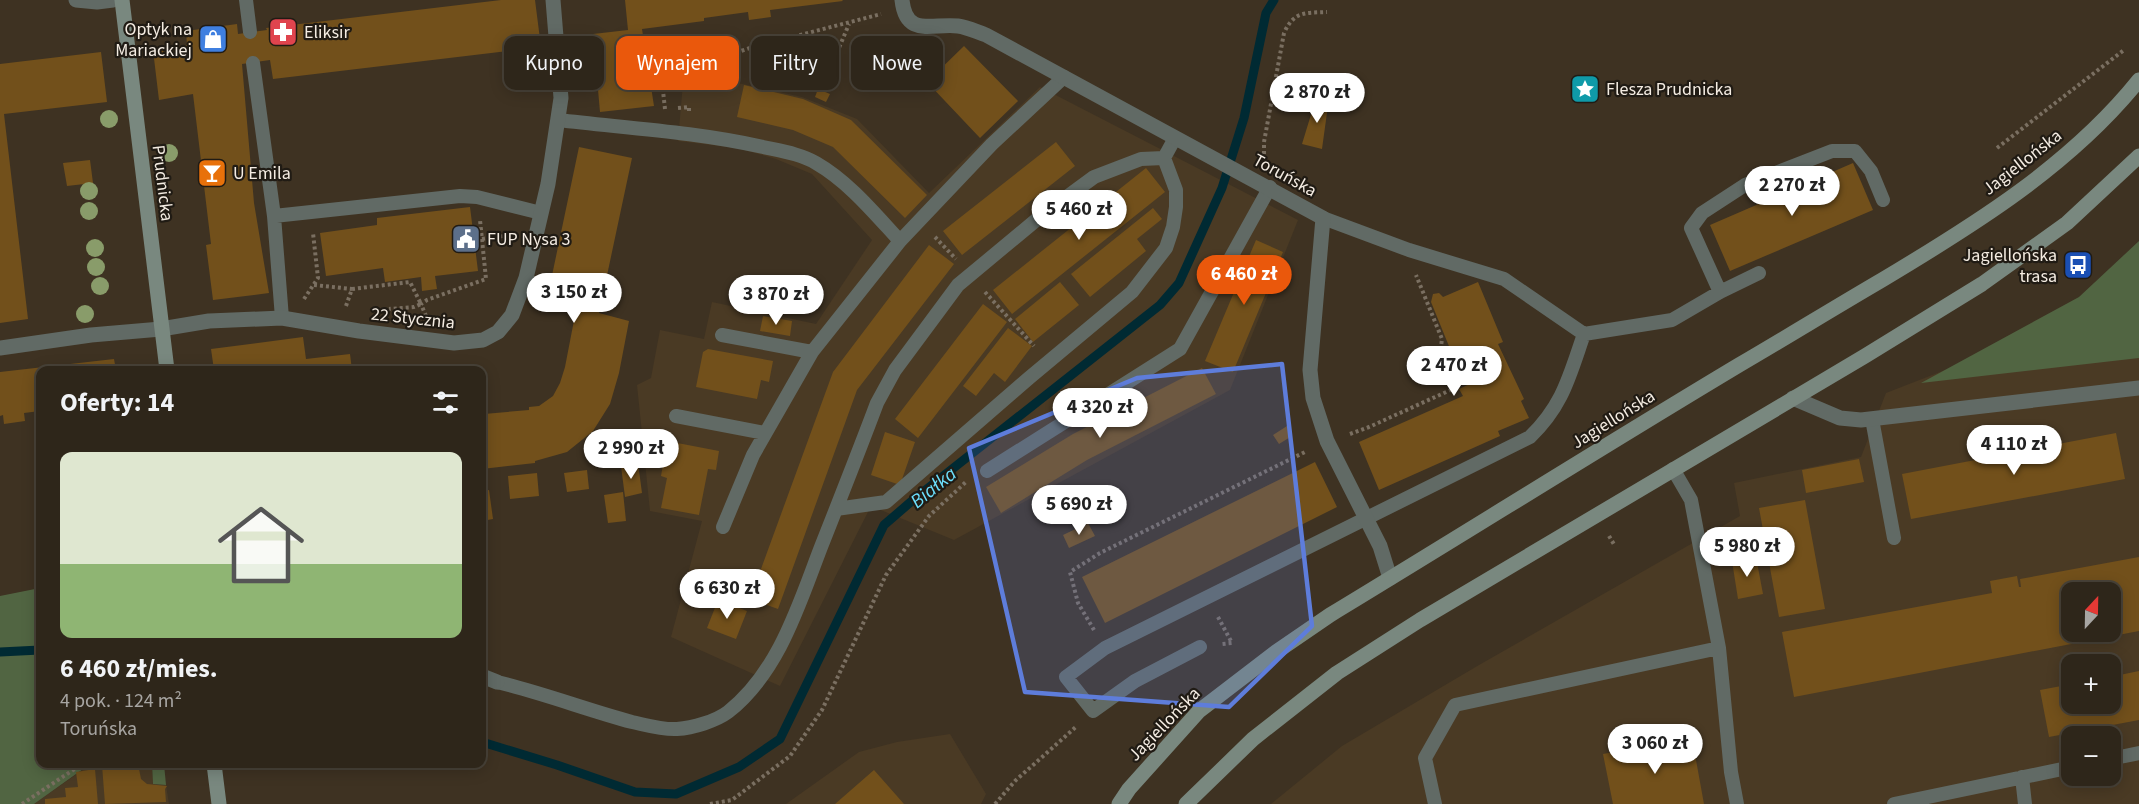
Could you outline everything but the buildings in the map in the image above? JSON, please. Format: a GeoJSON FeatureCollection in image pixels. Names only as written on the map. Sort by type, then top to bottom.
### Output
{"type":"FeatureCollection","features":[{"type":"Feature","properties":{"kind":"main road","name":"Prudnicka"},"geometry":{"type":"LineString","coordinates":[[122,0],[166,366]]}},
{"type":"Feature","properties":{"kind":"main road","name":"Jagiellońska"},"geometry":{"type":"LineString","coordinates":[[1119,804],[1199,711],[1276,652],[1390,578],[1725,373],[1944,243],[2000,205],[2058,161],[2097,125],[2139,80]]}},
{"type":"Feature","properties":{"kind":"main road"},"geometry":{"type":"LineString","coordinates":[[1186,804],[1253,739],[1337,673],[1420,620],[1982,284],[2067,223],[2139,156]]}},
{"type":"Feature","properties":{"kind":"main road"},"geometry":{"type":"LineString","coordinates":[[214,768],[219,804]]}},
{"type":"Feature","properties":{"kind":"street"},"geometry":{"type":"LineString","coordinates":[[76,0],[97,2],[113,0]]}},
{"type":"Feature","properties":{"kind":"street","name":"22 Stycznia"},"geometry":{"type":"LineString","coordinates":[[0,348],[209,321],[282,318],[454,344],[483,340],[498,332],[512,315],[526,278],[548,183],[561,98],[553,0]]}},
{"type":"Feature","properties":{"kind":"street","name":"Toruńska"},"geometry":{"type":"LineString","coordinates":[[902,4],[905,15],[913,23],[922,27],[959,26],[986,35],[1323,218],[1310,370],[1313,398],[1327,441],[1380,546],[1390,578]]}},
{"type":"Feature","properties":{"kind":"street"},"geometry":{"type":"LineString","coordinates":[[1793,398],[1840,418],[1861,420],[2139,388]]}},
{"type":"Feature","properties":{"kind":"street"},"geometry":{"type":"LineString","coordinates":[[486,678],[497,682]]}},
{"type":"Feature","properties":{"kind":"lane"},"geometry":{"type":"LineString","coordinates":[[246,0],[250,32]]}},
{"type":"Feature","properties":{"kind":"lane"},"geometry":{"type":"LineString","coordinates":[[253,63],[274,216],[282,318]]}},
{"type":"Feature","properties":{"kind":"lane"},"geometry":{"type":"LineString","coordinates":[[723,527],[753,455],[812,352],[900,241],[992,144],[1064,77]]}},
{"type":"Feature","properties":{"kind":"lane"},"geometry":{"type":"LineString","coordinates":[[558,120],[742,142],[790,153],[816,162],[859,197],[900,241]]}},
{"type":"Feature","properties":{"kind":"lane"},"geometry":{"type":"LineString","coordinates":[[836,509],[886,502],[1132,292],[1166,248],[1173,227],[1176,190],[1164,159],[1174,138]]}},
{"type":"Feature","properties":{"kind":"lane"},"geometry":{"type":"LineString","coordinates":[[1720,292],[1691,228],[1702,213],[1745,185],[1832,151],[1855,151],[1871,171],[1883,200]]}},
{"type":"Feature","properties":{"kind":"lane"},"geometry":{"type":"LineString","coordinates":[[497,682],[540,693],[604,715],[647,725],[677,729],[700,724],[726,714],[743,698],[766,668],[788,631],[877,403],[895,370],[958,285],[1041,216],[1094,177],[1141,159],[1164,159]]}},
{"type":"Feature","properties":{"kind":"lane"},"geometry":{"type":"LineString","coordinates":[[987,471],[1180,349],[1263,184]]}},
{"type":"Feature","properties":{"kind":"lane"},"geometry":{"type":"LineString","coordinates":[[274,216],[460,196],[477,196],[541,213]]}},
{"type":"Feature","properties":{"kind":"lane"},"geometry":{"type":"LineString","coordinates":[[1323,218],[1408,250],[1504,279],[1584,334],[1672,320],[1720,292],[1759,273]]}},
{"type":"Feature","properties":{"kind":"lane"},"geometry":{"type":"LineString","coordinates":[[1200,647],[1135,681],[1093,711],[1066,677],[1105,648],[1530,437],[1544,424],[1562,398],[1584,334]]}},
{"type":"Feature","properties":{"kind":"lane"},"geometry":{"type":"LineString","coordinates":[[722,335],[812,352]]}},
{"type":"Feature","properties":{"kind":"lane"},"geometry":{"type":"LineString","coordinates":[[676,416],[765,433]]}},
{"type":"Feature","properties":{"kind":"lane"},"geometry":{"type":"LineString","coordinates":[[1872,419],[1893,538]]}},
{"type":"Feature","properties":{"kind":"lane"},"geometry":{"type":"LineString","coordinates":[[1673,469],[1691,500],[1719,648],[1731,772],[1737,804]]}},
{"type":"Feature","properties":{"kind":"lane"},"geometry":{"type":"LineString","coordinates":[[1435,804],[1425,758],[1455,705],[1719,648]]}},
{"type":"Feature","properties":{"kind":"lane"},"geometry":{"type":"LineString","coordinates":[[2121,757],[2139,753]]}},
{"type":"Feature","properties":{"kind":"lane"},"geometry":{"type":"LineString","coordinates":[[1894,804],[2061,769]]}},
{"type":"Feature","properties":{"kind":"lane"},"geometry":{"type":"LineString","coordinates":[[2022,777],[2025,804]]}},
{"type":"Feature","properties":{"kind":"path"},"geometry":{"type":"LineString","coordinates":[[739,52],[850,23],[902,4]]}},
{"type":"Feature","properties":{"kind":"path"},"geometry":{"type":"LineString","coordinates":[[1263,184],[1264,142],[1284,33],[1290,20],[1304,13],[1327,12]]}},
{"type":"Feature","properties":{"kind":"path"},"geometry":{"type":"LineString","coordinates":[[839,49],[850,23]]}},
{"type":"Feature","properties":{"kind":"path"},"geometry":{"type":"LineString","coordinates":[[1996,148],[2124,50]]}},
{"type":"Feature","properties":{"kind":"path"},"geometry":{"type":"LineString","coordinates":[[654,111],[666,109],[663,90]]}},
{"type":"Feature","properties":{"kind":"path"},"geometry":{"type":"LineString","coordinates":[[408,308],[486,279],[477,196]]}},
{"type":"Feature","properties":{"kind":"path"},"geometry":{"type":"LineString","coordinates":[[309,292],[318,278],[311,212]]}},
{"type":"Feature","properties":{"kind":"path"},"geometry":{"type":"LineString","coordinates":[[928,230],[1048,362]]}},
{"type":"Feature","properties":{"kind":"path"},"geometry":{"type":"LineString","coordinates":[[482,239],[508,236]]}},
{"type":"Feature","properties":{"kind":"path"},"geometry":{"type":"LineString","coordinates":[[1105,648],[1078,603],[1070,572],[1100,553],[1327,441],[1369,427],[1455,388],[1440,354],[1442,339],[1408,250]]}},
{"type":"Feature","properties":{"kind":"path"},"geometry":{"type":"LineString","coordinates":[[314,285],[352,289],[410,282],[426,313]]}},
{"type":"Feature","properties":{"kind":"path"},"geometry":{"type":"LineString","coordinates":[[348,301],[352,289]]}},
{"type":"Feature","properties":{"kind":"path"},"geometry":{"type":"LineString","coordinates":[[710,804],[732,800],[790,756],[822,710],[885,575],[929,516],[970,478],[987,471]]}},
{"type":"Feature","properties":{"kind":"path"},"geometry":{"type":"LineString","coordinates":[[995,804],[1015,781],[1093,711]]}},
{"type":"Feature","properties":{"kind":"path"},"geometry":{"type":"LineString","coordinates":[[22,804],[76,768]]}},
{"type":"Feature","properties":{"kind":"highlighted area"},"geometry":{"type":"Polygon","coordinates":[[[1282,364],[1312,626],[1229,707],[1025,692],[969,448],[1137,378],[1282,364]]]}},
{"type":"Feature","properties":{"kind":"shaded area"},"geometry":{"type":"Polygon","coordinates":[[[739,83],[751,86],[751,90],[770,90],[802,97],[857,119],[929,193],[1040,87],[1298,220],[1230,390],[954,540],[871,506],[780,686],[671,637],[702,521],[650,511],[637,385],[651,378],[660,330],[704,339],[712,302],[816,324],[872,240],[812,174],[776,159],[737,148],[678,141],[682,90],[739,90],[739,83]]]}},
{"type":"Feature","properties":{"kind":"shaded area"},"geometry":{"type":"Polygon","coordinates":[[[2139,269],[2139,804],[1271,804],[1342,746],[1740,516],[1734,483],[1861,457],[1886,393],[2061,325],[2139,269]]]}},
{"type":"Feature","properties":{"kind":"shaded area"},"geometry":{"type":"Polygon","coordinates":[[[950,734],[986,794],[981,804],[786,804],[859,752],[897,742],[950,734]]]}},
{"type":"Feature","properties":{"kind":"shaded area"},"geometry":{"type":"Polygon","coordinates":[[[85,768],[152,768],[153,784],[166,785],[169,804],[34,804],[85,768]]]}},
{"type":"Feature","properties":{"kind":"green space"},"geometry":{"type":"Polygon","coordinates":[[[2139,241],[2139,358],[1921,383],[2079,297],[2139,241]]]}},
{"type":"Feature","properties":{"kind":"green space"},"geometry":{"type":"Polygon","coordinates":[[[36,589],[36,768],[84,768],[34,804],[0,804],[0,596],[36,589]]]}},
{"type":"Feature","properties":{"kind":"green space"},"geometry":{"type":"Polygon","coordinates":[[[152,768],[164,768],[166,785],[153,784],[152,768]]]}},
{"type":"Feature","properties":{"kind":"waterway","name":"Białka"},"geometry":{"type":"LineString","coordinates":[[486,743],[635,792],[676,794],[739,767],[780,739],[884,525],[1160,305],[1179,283],[1222,188],[1244,118],[1266,13],[1274,0]]}},
{"type":"Feature","properties":{"kind":"waterway","name":"Białka"},"geometry":{"type":"LineString","coordinates":[[0,652],[36,650]]}},
{"type":"Feature","properties":{"kind":"place","name":"Eliksir"},"geometry":{"type":"Point","coordinates":[283,32]}},
{"type":"Feature","properties":{"kind":"place","name":"Optyk na Mariackiej"},"geometry":{"type":"Point","coordinates":[213,39]}},
{"type":"Feature","properties":{"kind":"place","name":"Flesza Prudnicka"},"geometry":{"type":"Point","coordinates":[1585,89]}},
{"type":"Feature","properties":{"kind":"place","name":"U Emila"},"geometry":{"type":"Point","coordinates":[212,173]}},
{"type":"Feature","properties":{"kind":"place","name":"FUP Nysa 3"},"geometry":{"type":"Point","coordinates":[466,239]}},
{"type":"Feature","properties":{"kind":"place","name":"Jagiellońska trasa"},"geometry":{"type":"Point","coordinates":[2078,265]}}]}
